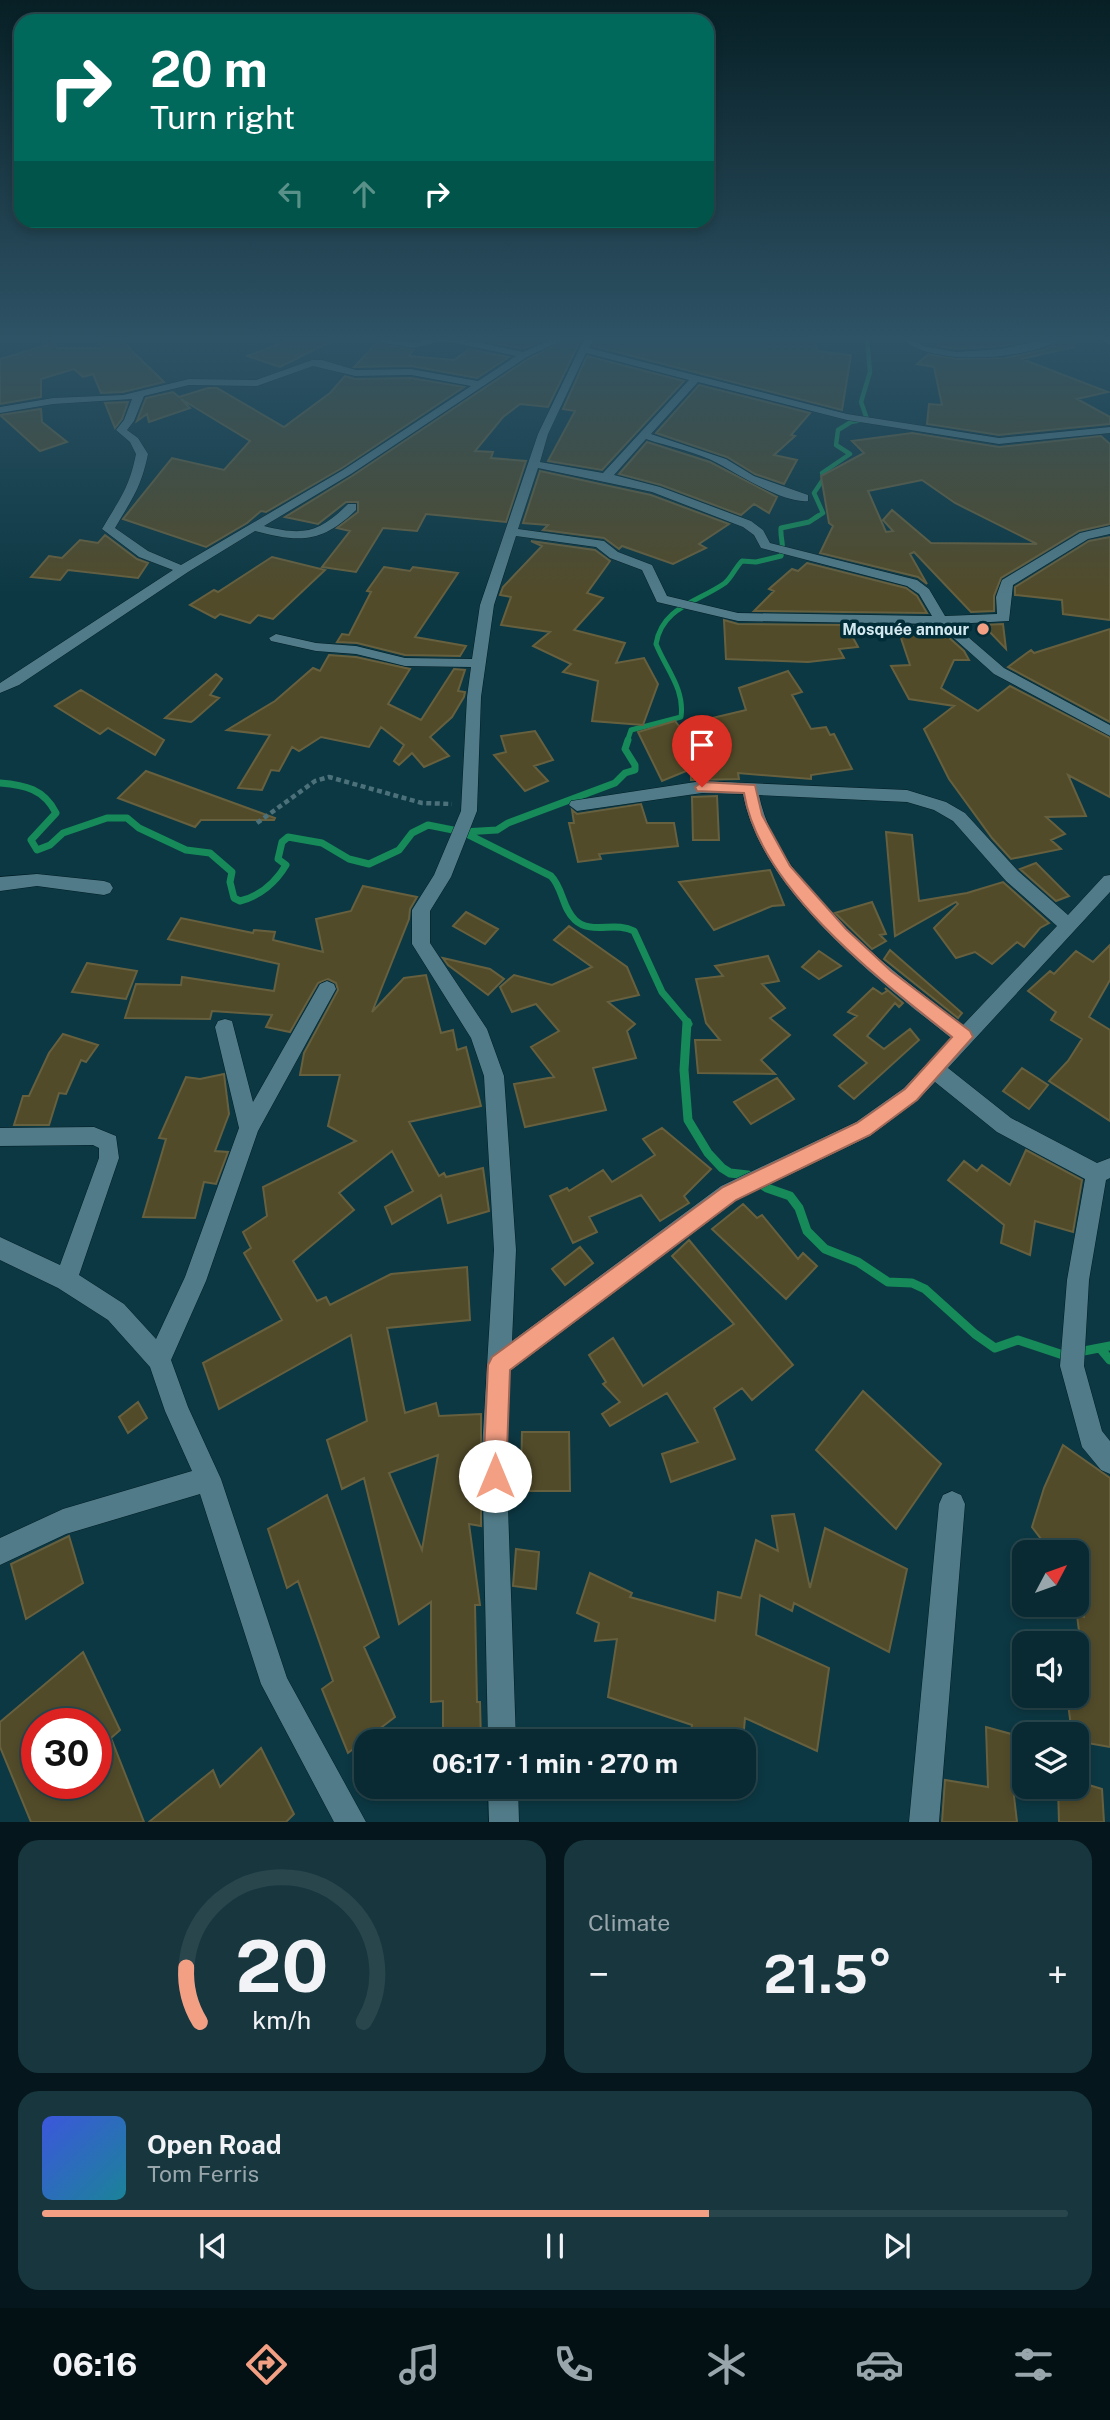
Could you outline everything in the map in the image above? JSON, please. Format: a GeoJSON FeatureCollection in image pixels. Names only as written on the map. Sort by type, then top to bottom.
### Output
{"type":"FeatureCollection","features":[{"type":"Feature","properties":{"kind":"street"},"geometry":{"type":"LineString","coordinates":[[126,424],[121,430],[134,440],[142,454],[137,479],[108,529],[128,545],[162,565],[183,569]]}},
{"type":"Feature","properties":{"kind":"street"},"geometry":{"type":"LineString","coordinates":[[0,688],[14,682],[183,569],[347,472],[419,424]]}},
{"type":"Feature","properties":{"kind":"street"},"geometry":{"type":"LineString","coordinates":[[502,1729],[494,1449],[505,1250],[494,1076],[480,1035],[421,944],[421,910],[457,848],[470,808],[478,663],[487,605],[512,532],[512,524],[548,424]]}},
{"type":"Feature","properties":{"kind":"street"},"geometry":{"type":"LineString","coordinates":[[606,477],[654,424]]}},
{"type":"Feature","properties":{"kind":"street"},"geometry":{"type":"LineString","coordinates":[[888,424],[999,441],[1110,430]]}},
{"type":"Feature","properties":{"kind":"street"},"geometry":{"type":"LineString","coordinates":[[644,435],[722,461],[754,480],[804,498]]}},
{"type":"Feature","properties":{"kind":"street"},"geometry":{"type":"LineString","coordinates":[[534,464],[656,489],[747,524],[759,533],[765,545],[912,583],[924,592],[941,621],[999,671],[1110,731]]}},
{"type":"Feature","properties":{"kind":"street"},"geometry":{"type":"LineString","coordinates":[[253,527],[294,538],[314,535],[337,522],[352,507]]}},
{"type":"Feature","properties":{"kind":"street"},"geometry":{"type":"LineString","coordinates":[[512,532],[600,544],[614,555],[647,568],[662,599],[738,617],[941,621],[1004,618],[1003,597],[1007,583],[1084,536],[1110,530]]}},
{"type":"Feature","properties":{"kind":"street"},"geometry":{"type":"LineString","coordinates":[[276,638],[316,647],[356,650],[405,662],[478,663]]}},
{"type":"Feature","properties":{"kind":"street"},"geometry":{"type":"LineString","coordinates":[[577,805],[702,787],[907,796],[940,806],[959,817],[1012,876],[1069,925]]}},
{"type":"Feature","properties":{"kind":"street"},"geometry":{"type":"LineString","coordinates":[[750,789],[755,815],[785,870],[840,933],[886,975],[964,1037]]}},
{"type":"Feature","properties":{"kind":"street"},"geometry":{"type":"LineString","coordinates":[[499,1365],[729,1193],[863,1129],[911,1094],[1069,925],[1103,899],[1110,881]]}},
{"type":"Feature","properties":{"kind":"street"},"geometry":{"type":"LineString","coordinates":[[0,884],[54,882],[104,888]]}},
{"type":"Feature","properties":{"kind":"street"},"geometry":{"type":"LineString","coordinates":[[159,1360],[195,1281],[249,1128],[327,989]]}},
{"type":"Feature","properties":{"kind":"street"},"geometry":{"type":"LineString","coordinates":[[225,1027],[249,1128]]}},
{"type":"Feature","properties":{"kind":"street"},"geometry":{"type":"LineString","coordinates":[[935,1070],[1004,1125],[1103,1171],[1078,1280],[1072,1366],[1091,1438],[1110,1461]]}},
{"type":"Feature","properties":{"kind":"street"},"geometry":{"type":"LineString","coordinates":[[0,1137],[94,1136],[109,1143],[109,1158],[66,1280]]}},
{"type":"Feature","properties":{"kind":"street"},"geometry":{"type":"LineString","coordinates":[[0,1248],[66,1280],[116,1312],[159,1360],[177,1411],[208,1479],[275,1684],[351,1822]]}},
{"type":"Feature","properties":{"kind":"street"},"geometry":{"type":"LineString","coordinates":[[0,1552],[63,1522],[208,1479]]}},
{"type":"Feature","properties":{"kind":"street"},"geometry":{"type":"LineString","coordinates":[[924,1822],[952,1504]]}},
{"type":"Feature","properties":{"kind":"street"},"geometry":{"type":"LineString","coordinates":[[503,1799],[504,1822]]}},
{"type":"Feature","properties":{"kind":"path"},"geometry":{"type":"LineString","coordinates":[[257,823],[315,781],[329,777],[422,803],[470,808]]}},
{"type":"Feature","properties":{"kind":"building"},"geometry":{"type":"Polygon","coordinates":[[[10,424],[45,424],[67,442],[40,451],[10,424]]]}},
{"type":"Feature","properties":{"kind":"building"},"geometry":{"type":"Polygon","coordinates":[[[222,424],[279,424],[284,427],[288,424],[408,424],[342,468],[266,512],[261,511],[247,523],[206,547],[123,519],[172,458],[224,470],[250,441],[222,424]]]}},
{"type":"Feature","properties":{"kind":"building"},"geometry":{"type":"Polygon","coordinates":[[[430,424],[497,424],[475,451],[493,452],[491,458],[526,461],[506,522],[426,514],[417,531],[383,528],[356,572],[322,567],[350,531],[337,528],[358,512],[358,502],[346,502],[318,524],[285,517],[430,424]]]}},
{"type":"Feature","properties":{"kind":"building"},"geometry":{"type":"Polygon","coordinates":[[[568,424],[644,424],[602,470],[548,461],[568,424]]]}},
{"type":"Feature","properties":{"kind":"building"},"geometry":{"type":"Polygon","coordinates":[[[664,424],[800,424],[791,435],[795,436],[774,455],[797,460],[784,484],[755,474],[727,457],[656,433],[664,424]]]}},
{"type":"Feature","properties":{"kind":"building"},"geometry":{"type":"Polygon","coordinates":[[[927,424],[1110,424],[999,435],[927,424]]]}},
{"type":"Feature","properties":{"kind":"building"},"geometry":{"type":"Polygon","coordinates":[[[912,433],[999,447],[1101,436],[1110,444],[1110,524],[1079,531],[1001,578],[994,596],[994,611],[971,612],[914,552],[910,554],[927,584],[918,577],[820,553],[833,526],[829,523],[821,476],[864,453],[852,441],[912,433]],[[922,480],[868,491],[886,532],[893,531],[883,520],[892,510],[931,543],[1037,544],[955,503],[922,480]]]}},
{"type":"Feature","properties":{"kind":"building"},"geometry":{"type":"Polygon","coordinates":[[[647,442],[710,462],[777,497],[769,513],[754,504],[741,515],[661,485],[619,474],[647,442]]]}},
{"type":"Feature","properties":{"kind":"building"},"geometry":{"type":"Polygon","coordinates":[[[540,471],[651,495],[729,524],[699,544],[706,548],[673,564],[622,546],[619,549],[604,538],[543,530],[548,525],[523,523],[540,471]]]}},
{"type":"Feature","properties":{"kind":"building"},"geometry":{"type":"Polygon","coordinates":[[[105,535],[137,559],[148,563],[138,578],[68,570],[60,580],[31,577],[49,556],[62,558],[80,540],[98,543],[105,535]]]}},
{"type":"Feature","properties":{"kind":"building"},"geometry":{"type":"Polygon","coordinates":[[[1110,537],[1110,620],[1063,614],[1062,600],[1015,595],[1015,587],[1089,541],[1110,537]]]}},
{"type":"Feature","properties":{"kind":"building"},"geometry":{"type":"Polygon","coordinates":[[[531,541],[595,550],[610,561],[587,593],[603,598],[574,630],[625,643],[616,663],[644,658],[658,684],[643,725],[592,721],[598,681],[563,672],[571,664],[533,646],[550,632],[501,625],[511,597],[500,595],[503,587],[542,546],[531,541]]]}},
{"type":"Feature","properties":{"kind":"building"},"geometry":{"type":"Polygon","coordinates":[[[272,557],[325,570],[273,619],[258,615],[250,623],[220,614],[215,618],[190,605],[214,590],[218,592],[272,557]]]}},
{"type":"Feature","properties":{"kind":"building"},"geometry":{"type":"Polygon","coordinates":[[[807,563],[906,588],[917,596],[927,613],[754,611],[774,591],[769,589],[792,569],[798,571],[807,563]]]}},
{"type":"Feature","properties":{"kind":"building"},"geometry":{"type":"Polygon","coordinates":[[[384,567],[410,571],[413,567],[458,573],[415,637],[466,646],[460,656],[405,655],[357,643],[337,642],[342,634],[349,635],[371,592],[367,591],[384,567]]]}},
{"type":"Feature","properties":{"kind":"building"},"geometry":{"type":"Polygon","coordinates":[[[724,620],[738,624],[846,625],[858,647],[839,649],[844,658],[808,662],[726,659],[724,620]]]}},
{"type":"Feature","properties":{"kind":"building"},"geometry":{"type":"Polygon","coordinates":[[[1003,624],[1006,649],[983,625],[1003,624]]]}},
{"type":"Feature","properties":{"kind":"building"},"geometry":{"type":"Polygon","coordinates":[[[897,626],[937,627],[964,651],[969,660],[954,660],[941,688],[978,711],[1010,686],[1110,738],[1110,797],[1068,775],[1086,816],[1046,817],[1065,834],[1051,840],[1061,849],[1011,859],[992,838],[949,779],[924,729],[954,706],[909,699],[891,666],[910,665],[897,626]]]}},
{"type":"Feature","properties":{"kind":"building"},"geometry":{"type":"Polygon","coordinates":[[[1110,629],[1110,722],[1008,667],[1031,650],[1034,653],[1110,629]]]}},
{"type":"Feature","properties":{"kind":"building"},"geometry":{"type":"Polygon","coordinates":[[[329,655],[356,657],[410,669],[388,704],[421,720],[454,669],[465,670],[458,691],[465,692],[464,697],[452,717],[430,737],[449,756],[424,767],[412,753],[399,765],[394,761],[404,745],[381,727],[369,747],[321,737],[299,751],[292,747],[279,771],[271,770],[262,790],[238,788],[270,735],[227,730],[275,701],[313,668],[320,671],[329,655]]]}},
{"type":"Feature","properties":{"kind":"building"},"geometry":{"type":"Polygon","coordinates":[[[788,671],[802,692],[792,695],[811,729],[826,727],[830,735],[834,734],[852,769],[811,775],[811,779],[738,773],[739,779],[691,780],[691,769],[662,781],[638,732],[675,721],[679,726],[746,710],[739,688],[788,671]]]}},
{"type":"Feature","properties":{"kind":"building"},"geometry":{"type":"Polygon","coordinates":[[[216,674],[222,679],[210,695],[219,698],[194,720],[191,722],[165,718],[216,674]]]}},
{"type":"Feature","properties":{"kind":"building"},"geometry":{"type":"Polygon","coordinates":[[[81,690],[164,740],[155,755],[108,728],[100,734],[55,706],[81,690]]]}},
{"type":"Feature","properties":{"kind":"building"},"geometry":{"type":"Polygon","coordinates":[[[535,731],[553,760],[534,766],[548,781],[525,791],[494,755],[506,752],[501,736],[535,731]]]}},
{"type":"Feature","properties":{"kind":"building"},"geometry":{"type":"Polygon","coordinates":[[[146,771],[275,818],[201,820],[195,827],[118,798],[146,771]]]}},
{"type":"Feature","properties":{"kind":"building"},"geometry":{"type":"Polygon","coordinates":[[[717,796],[719,840],[693,840],[692,797],[717,796]]]}},
{"type":"Feature","properties":{"kind":"building"},"geometry":{"type":"Polygon","coordinates":[[[641,804],[647,823],[674,823],[678,846],[599,854],[601,859],[578,862],[569,823],[574,823],[572,810],[577,814],[641,804]]]}},
{"type":"Feature","properties":{"kind":"building"},"geometry":{"type":"Polygon","coordinates":[[[886,832],[912,835],[919,901],[967,893],[1003,882],[1049,923],[1040,928],[1024,947],[1017,942],[992,964],[975,952],[956,958],[934,928],[958,904],[956,902],[895,936],[886,832]]]}},
{"type":"Feature","properties":{"kind":"building"},"geometry":{"type":"Polygon","coordinates":[[[1036,863],[1069,896],[1056,901],[1020,869],[1036,863]]]}},
{"type":"Feature","properties":{"kind":"building"},"geometry":{"type":"Polygon","coordinates":[[[770,870],[784,905],[772,906],[714,930],[679,882],[770,870]]]}},
{"type":"Feature","properties":{"kind":"building"},"geometry":{"type":"Polygon","coordinates":[[[363,886],[417,897],[410,909],[409,919],[372,1012],[404,978],[426,975],[441,1033],[453,1030],[457,1050],[466,1047],[481,1106],[409,1122],[439,1176],[444,1173],[446,1177],[483,1168],[489,1211],[448,1223],[441,1195],[392,1224],[385,1207],[413,1191],[392,1151],[339,1193],[354,1210],[293,1261],[317,1301],[326,1297],[330,1305],[391,1274],[467,1267],[470,1320],[387,1328],[405,1413],[436,1403],[439,1416],[481,1414],[481,1526],[469,1524],[480,1605],[475,1605],[477,1702],[480,1702],[481,1729],[443,1729],[443,1701],[431,1702],[431,1602],[399,1624],[364,1478],[342,1489],[327,1440],[367,1421],[351,1335],[219,1409],[203,1363],[282,1320],[244,1253],[251,1248],[243,1232],[267,1216],[263,1187],[356,1141],[328,1126],[340,1075],[300,1075],[304,1053],[338,990],[336,983],[328,979],[318,983],[290,1032],[266,1027],[272,1015],[212,1011],[210,1019],[125,1018],[136,984],[181,985],[182,977],[274,991],[279,964],[168,939],[181,918],[253,933],[254,930],[275,932],[273,940],[323,952],[316,919],[351,911],[363,886]],[[438,1455],[389,1473],[422,1550],[438,1455]]]}},
{"type":"Feature","properties":{"kind":"building"},"geometry":{"type":"Polygon","coordinates":[[[872,902],[886,934],[880,935],[886,941],[872,949],[835,913],[872,902]]]}},
{"type":"Feature","properties":{"kind":"building"},"geometry":{"type":"Polygon","coordinates":[[[466,912],[498,929],[485,944],[453,926],[466,912]]]}},
{"type":"Feature","properties":{"kind":"building"},"geometry":{"type":"Polygon","coordinates":[[[569,926],[627,967],[639,995],[608,1002],[635,1024],[627,1031],[636,1058],[593,1068],[606,1110],[525,1127],[514,1084],[554,1077],[531,1047],[559,1031],[536,1004],[512,1012],[500,987],[514,975],[552,985],[592,967],[554,940],[569,926]]]}},
{"type":"Feature","properties":{"kind":"building"},"geometry":{"type":"Polygon","coordinates":[[[1110,945],[1110,980],[1089,1017],[1110,1030],[1110,1121],[1049,1081],[1068,1061],[1082,1039],[1051,1020],[1056,1012],[1028,991],[1050,971],[1054,974],[1076,951],[1093,962],[1110,945]]]}},
{"type":"Feature","properties":{"kind":"building"},"geometry":{"type":"Polygon","coordinates":[[[890,950],[962,1013],[958,1018],[884,959],[890,950]]]}},
{"type":"Feature","properties":{"kind":"building"},"geometry":{"type":"Polygon","coordinates":[[[819,951],[841,966],[819,979],[802,967],[819,951]]]}},
{"type":"Feature","properties":{"kind":"building"},"geometry":{"type":"Polygon","coordinates":[[[768,956],[779,981],[762,984],[785,1008],[770,1018],[790,1035],[761,1060],[775,1074],[698,1073],[695,1040],[720,1040],[706,1023],[696,979],[723,976],[715,966],[768,956]]]}},
{"type":"Feature","properties":{"kind":"building"},"geometry":{"type":"Polygon","coordinates":[[[443,958],[490,969],[504,979],[488,995],[448,965],[443,958]]]}},
{"type":"Feature","properties":{"kind":"building"},"geometry":{"type":"Polygon","coordinates":[[[87,963],[137,971],[126,999],[72,992],[87,963]]]}},
{"type":"Feature","properties":{"kind":"building"},"geometry":{"type":"Polygon","coordinates":[[[873,988],[882,994],[887,991],[885,988],[903,1003],[899,1007],[895,1003],[867,1036],[884,1049],[910,1029],[919,1040],[854,1099],[839,1086],[867,1063],[834,1035],[857,1016],[848,1012],[873,988]]]}},
{"type":"Feature","properties":{"kind":"building"},"geometry":{"type":"Polygon","coordinates":[[[63,1034],[98,1045],[86,1062],[81,1060],[66,1094],[59,1093],[49,1125],[14,1125],[23,1096],[29,1096],[49,1053],[63,1034]]]}},
{"type":"Feature","properties":{"kind":"building"},"geometry":{"type":"Polygon","coordinates":[[[1022,1068],[1048,1085],[1029,1109],[1003,1091],[1022,1068]]]}},
{"type":"Feature","properties":{"kind":"building"},"geometry":{"type":"Polygon","coordinates":[[[224,1074],[229,1114],[215,1151],[228,1152],[216,1184],[204,1182],[195,1218],[143,1217],[166,1139],[159,1138],[186,1077],[200,1079],[224,1074]]]}},
{"type":"Feature","properties":{"kind":"building"},"geometry":{"type":"Polygon","coordinates":[[[777,1078],[794,1099],[751,1124],[734,1102],[777,1078]]]}},
{"type":"Feature","properties":{"kind":"building"},"geometry":{"type":"Polygon","coordinates":[[[662,1128],[711,1169],[684,1196],[689,1203],[660,1221],[641,1195],[589,1217],[597,1232],[573,1243],[550,1196],[567,1188],[569,1191],[603,1170],[612,1182],[655,1155],[643,1139],[662,1128]]]}},
{"type":"Feature","properties":{"kind":"building"},"geometry":{"type":"Polygon","coordinates":[[[1026,1150],[1082,1180],[1073,1232],[1035,1221],[1030,1255],[1001,1243],[1004,1225],[948,1180],[964,1161],[977,1171],[982,1165],[1010,1185],[1026,1150]]]}},
{"type":"Feature","properties":{"kind":"building"},"geometry":{"type":"Polygon","coordinates":[[[743,1204],[757,1218],[762,1215],[798,1259],[803,1253],[817,1266],[786,1299],[712,1229],[743,1204]]]}},
{"type":"Feature","properties":{"kind":"building"},"geometry":{"type":"Polygon","coordinates":[[[689,1240],[793,1365],[752,1400],[742,1388],[714,1408],[735,1459],[671,1482],[662,1454],[698,1442],[667,1393],[610,1426],[602,1414],[620,1402],[603,1384],[606,1382],[589,1355],[613,1338],[643,1386],[734,1324],[672,1256],[689,1240]]]}},
{"type":"Feature","properties":{"kind":"building"},"geometry":{"type":"Polygon","coordinates":[[[580,1247],[593,1263],[565,1285],[552,1269],[580,1247]]]}},
{"type":"Feature","properties":{"kind":"building"},"geometry":{"type":"Polygon","coordinates":[[[863,1391],[941,1464],[896,1529],[816,1450],[863,1391]]]}},
{"type":"Feature","properties":{"kind":"building"},"geometry":{"type":"Polygon","coordinates":[[[138,1402],[147,1418],[128,1433],[119,1417],[138,1402]]]}},
{"type":"Feature","properties":{"kind":"building"},"geometry":{"type":"Polygon","coordinates":[[[522,1432],[569,1432],[570,1491],[510,1491],[510,1475],[521,1477],[522,1432]]]}},
{"type":"Feature","properties":{"kind":"building"},"geometry":{"type":"Polygon","coordinates":[[[1063,1445],[1110,1478],[1110,1747],[1089,1743],[1089,1722],[1070,1722],[1069,1708],[1089,1708],[1089,1631],[1079,1631],[1077,1617],[1089,1617],[1089,1540],[1042,1540],[1032,1527],[1044,1488],[1063,1445]]]}},
{"type":"Feature","properties":{"kind":"building"},"geometry":{"type":"Polygon","coordinates":[[[327,1495],[379,1637],[364,1647],[395,1717],[379,1729],[354,1729],[354,1748],[348,1753],[322,1689],[333,1681],[298,1581],[287,1588],[268,1529],[327,1495]]]}},
{"type":"Feature","properties":{"kind":"building"},"geometry":{"type":"Polygon","coordinates":[[[794,1514],[810,1588],[825,1528],[907,1569],[889,1652],[794,1603],[792,1611],[760,1595],[756,1635],[829,1668],[817,1751],[745,1718],[744,1729],[691,1729],[692,1725],[608,1697],[617,1639],[595,1641],[599,1623],[577,1613],[590,1573],[632,1593],[630,1597],[715,1621],[718,1592],[741,1598],[756,1540],[778,1551],[772,1516],[794,1514]]]}},
{"type":"Feature","properties":{"kind":"building"},"geometry":{"type":"Polygon","coordinates":[[[69,1536],[83,1583],[26,1619],[11,1564],[69,1536]]]}},
{"type":"Feature","properties":{"kind":"building"},"geometry":{"type":"Polygon","coordinates":[[[516,1549],[539,1552],[536,1589],[513,1586],[516,1549]]]}},
{"type":"Feature","properties":{"kind":"building"},"geometry":{"type":"Polygon","coordinates":[[[83,1652],[110,1708],[21,1708],[21,1798],[0,1747],[0,1722],[83,1652]]]}},
{"type":"Feature","properties":{"kind":"building"},"geometry":{"type":"Polygon","coordinates":[[[112,1713],[120,1730],[112,1737],[112,1713]]]}},
{"type":"Feature","properties":{"kind":"building"},"geometry":{"type":"Polygon","coordinates":[[[986,1727],[1012,1734],[1012,1799],[1014,1799],[1017,1822],[942,1822],[945,1780],[988,1787],[986,1727]]]}},
{"type":"Feature","properties":{"kind":"building"},"geometry":{"type":"Polygon","coordinates":[[[112,1741],[144,1822],[31,1822],[21,1799],[112,1799],[112,1741]]]}},
{"type":"Feature","properties":{"kind":"building"},"geometry":{"type":"Polygon","coordinates":[[[261,1748],[294,1814],[286,1822],[149,1822],[213,1770],[220,1787],[261,1748]]]}},
{"type":"Feature","properties":{"kind":"building"},"geometry":{"type":"Polygon","coordinates":[[[1089,1785],[1102,1789],[1104,1822],[1059,1822],[1058,1799],[1089,1799],[1089,1785]]]}},
{"type":"Feature","properties":{"kind":"waterway"},"geometry":{"type":"LineString","coordinates":[[815,518],[823,513],[814,493],[824,478],[822,473],[850,454],[836,445],[838,430],[848,424]]}},
{"type":"Feature","properties":{"kind":"waterway"},"geometry":{"type":"LineString","coordinates":[[627,742],[631,730],[681,717],[677,688],[656,644],[660,632],[673,613],[725,583],[742,561],[756,562],[781,556],[781,528],[809,522],[815,518]]}},
{"type":"Feature","properties":{"kind":"waterway"},"geometry":{"type":"LineString","coordinates":[[463,832],[497,830],[508,823],[615,783],[625,773],[635,770],[635,765],[625,749],[628,740]]}},
{"type":"Feature","properties":{"kind":"waterway"},"geometry":{"type":"LineString","coordinates":[[0,783],[18,785],[40,793],[56,813],[31,840],[37,850],[50,845],[63,833],[107,818],[127,818],[139,828],[186,850],[210,853],[232,872],[230,882],[234,898],[240,901],[261,892],[282,871],[286,865],[278,859],[282,842],[288,837],[322,843],[349,859],[369,864],[399,850],[412,833],[428,825],[463,832]]}},
{"type":"Feature","properties":{"kind":"waterway"},"geometry":{"type":"LineString","coordinates":[[463,832],[551,876],[571,915],[581,924],[634,931],[662,992],[689,1024]]}},
{"type":"Feature","properties":{"kind":"waterway"},"geometry":{"type":"LineString","coordinates":[[687,1022],[684,1070],[688,1120],[708,1153],[730,1173],[748,1175],[767,1188],[790,1196],[799,1208],[807,1231],[825,1249],[858,1262],[888,1282],[912,1283],[925,1289],[975,1334],[995,1348],[1018,1340],[1063,1355],[1110,1346]]}},
{"type":"Feature","properties":{"kind":"waterway"},"geometry":{"type":"LineString","coordinates":[[1100,1348],[1110,1360]]}},
{"type":"Feature","properties":{"kind":"place","name":"Mosquée annour"},"geometry":{"type":"Point","coordinates":[983,629]}},
{"type":"Feature","properties":{"kind":"route"},"geometry":{"type":"LineString","coordinates":[[495,1476],[499,1365],[729,1193],[863,1129],[911,1094],[964,1037],[886,975],[840,933],[785,870],[755,815],[750,789],[702,787]]}}]}
